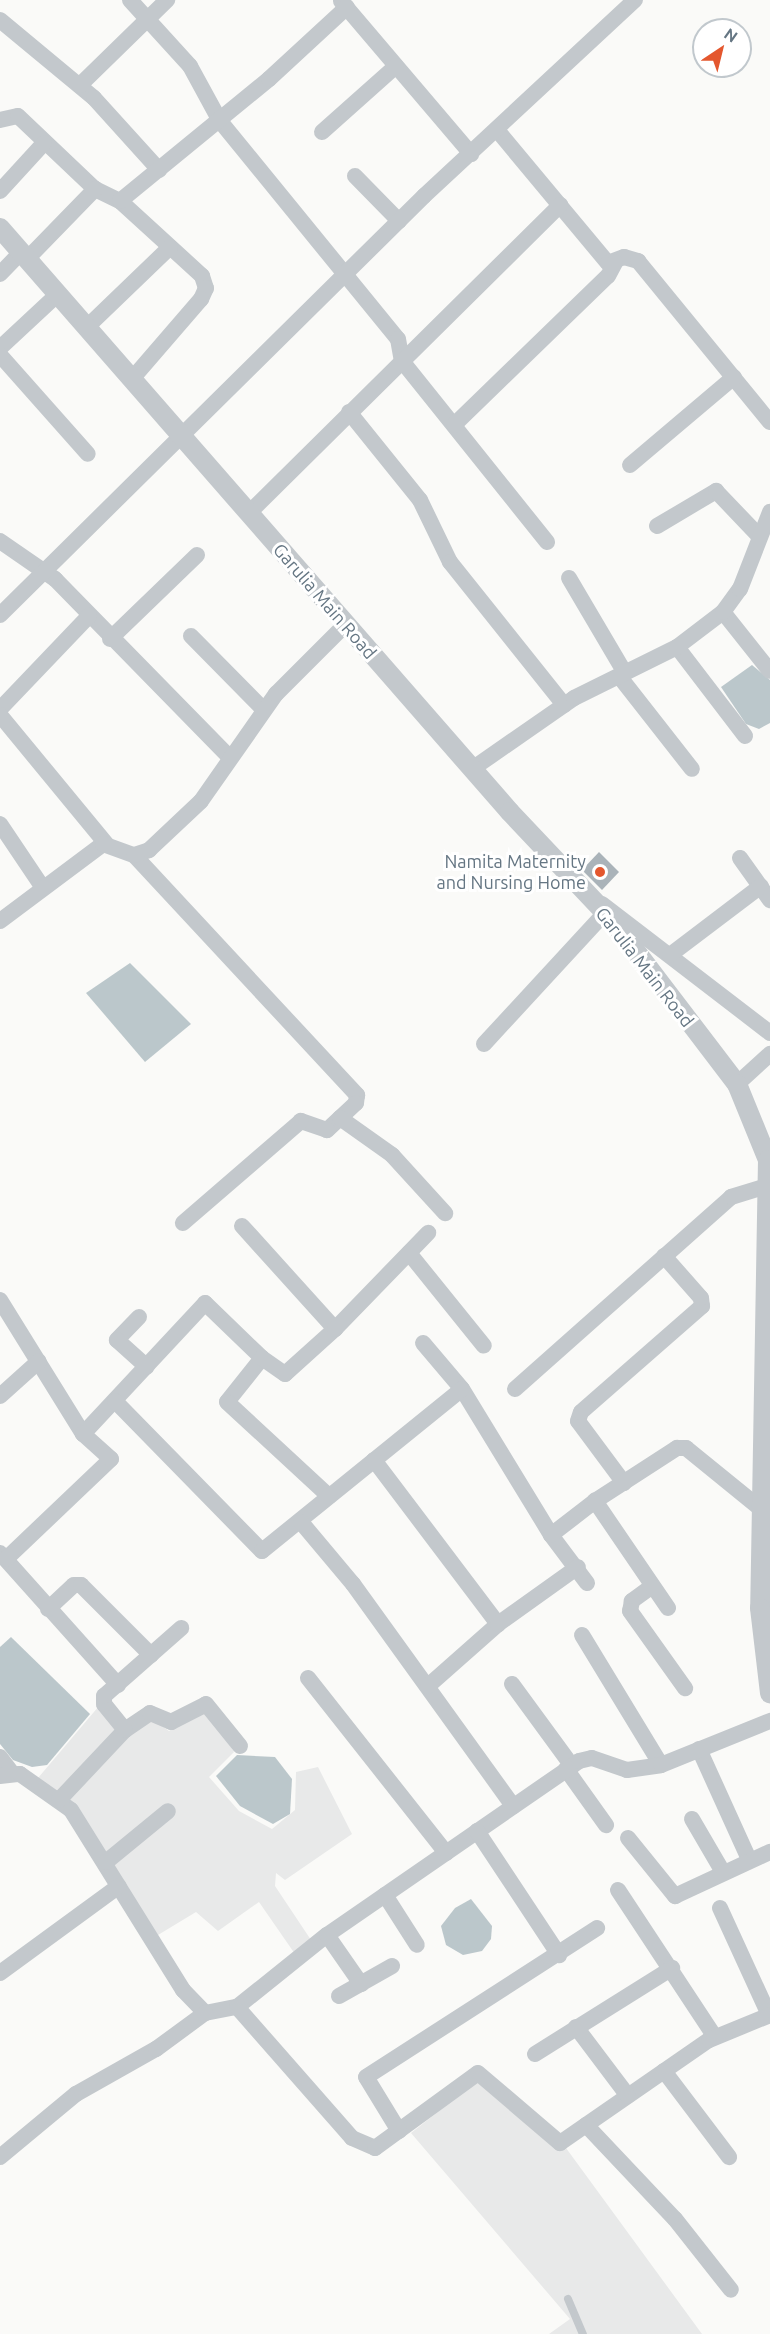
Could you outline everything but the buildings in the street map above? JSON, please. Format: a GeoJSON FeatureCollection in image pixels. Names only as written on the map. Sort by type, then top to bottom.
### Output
{"type":"FeatureCollection","features":[{"type":"Feature","properties":{"kind":"street"},"geometry":{"type":"LineString","coordinates":[[130,0],[190,66],[220,121],[398,339],[402,361],[547,542]]}},
{"type":"Feature","properties":{"kind":"street"},"geometry":{"type":"LineString","coordinates":[[80,85],[146,18],[167,0]]}},
{"type":"Feature","properties":{"kind":"street"},"geometry":{"type":"LineString","coordinates":[[0,615],[399,221],[635,0]]}},
{"type":"Feature","properties":{"kind":"street"},"geometry":{"type":"LineString","coordinates":[[120,201],[220,121],[344,4],[471,154]]}},
{"type":"Feature","properties":{"kind":"street"},"geometry":{"type":"LineString","coordinates":[[0,20],[80,85],[159,170]]}},
{"type":"Feature","properties":{"kind":"street"},"geometry":{"type":"LineString","coordinates":[[322,132],[396,66]]}},
{"type":"Feature","properties":{"kind":"street"},"geometry":{"type":"LineString","coordinates":[[0,120],[18,116],[95,189],[120,201],[202,276],[206,288],[132,379]]}},
{"type":"Feature","properties":{"kind":"street"},"geometry":{"type":"LineString","coordinates":[[496,130],[608,263],[615,263]]}},
{"type":"Feature","properties":{"kind":"street"},"geometry":{"type":"LineString","coordinates":[[0,191],[44,143]]}},
{"type":"Feature","properties":{"kind":"street"},"geometry":{"type":"LineString","coordinates":[[355,176],[399,221]]}},
{"type":"Feature","properties":{"kind":"street"},"geometry":{"type":"LineString","coordinates":[[0,274],[24,255],[95,189]]}},
{"type":"Feature","properties":{"kind":"street"},"geometry":{"type":"LineString","coordinates":[[249,513],[560,205]]}},
{"type":"Feature","properties":{"kind":"street","name":"Garulia Main Road"},"geometry":{"type":"LineString","coordinates":[[0,228],[472,769],[599,907],[737,1084],[768,1160],[766,1441],[761,1509],[765,1539],[760,1608],[770,1693]]}},
{"type":"Feature","properties":{"kind":"street"},"geometry":{"type":"LineString","coordinates":[[87,327],[170,247]]}},
{"type":"Feature","properties":{"kind":"street"},"geometry":{"type":"LineString","coordinates":[[454,425],[608,276],[615,263],[624,257],[638,261],[770,422]]}},
{"type":"Feature","properties":{"kind":"street"},"geometry":{"type":"LineString","coordinates":[[0,348],[58,294]]}},
{"type":"Feature","properties":{"kind":"street"},"geometry":{"type":"LineString","coordinates":[[0,355],[88,454]]}},
{"type":"Feature","properties":{"kind":"street"},"geometry":{"type":"LineString","coordinates":[[630,465],[734,377]]}},
{"type":"Feature","properties":{"kind":"street"},"geometry":{"type":"LineString","coordinates":[[350,412],[420,501],[450,562],[564,705]]}},
{"type":"Feature","properties":{"kind":"street"},"geometry":{"type":"LineString","coordinates":[[657,526],[716,491],[758,535]]}},
{"type":"Feature","properties":{"kind":"street"},"geometry":{"type":"LineString","coordinates":[[472,769],[564,705],[676,647],[723,612],[740,589],[758,535],[770,512]]}},
{"type":"Feature","properties":{"kind":"street"},"geometry":{"type":"LineString","coordinates":[[0,541],[44,571],[230,758]]}},
{"type":"Feature","properties":{"kind":"street"},"geometry":{"type":"LineString","coordinates":[[110,639],[197,555]]}},
{"type":"Feature","properties":{"kind":"street"},"geometry":{"type":"LineString","coordinates":[[569,578],[622,674],[692,769]]}},
{"type":"Feature","properties":{"kind":"street"},"geometry":{"type":"LineString","coordinates":[[723,612],[770,671]]}},
{"type":"Feature","properties":{"kind":"street"},"geometry":{"type":"LineString","coordinates":[[0,709],[89,616]]}},
{"type":"Feature","properties":{"kind":"street"},"geometry":{"type":"LineString","coordinates":[[134,855],[149,850],[201,801],[264,710],[346,624]]}},
{"type":"Feature","properties":{"kind":"street"},"geometry":{"type":"LineString","coordinates":[[191,636],[264,710]]}},
{"type":"Feature","properties":{"kind":"street"},"geometry":{"type":"LineString","coordinates":[[676,647],[745,736]]}},
{"type":"Feature","properties":{"kind":"street"},"geometry":{"type":"LineString","coordinates":[[0,716],[107,845]]}},
{"type":"Feature","properties":{"kind":"street"},"geometry":{"type":"LineString","coordinates":[[0,824],[43,888]]}},
{"type":"Feature","properties":{"kind":"street"},"geometry":{"type":"LineString","coordinates":[[0,921],[103,844],[134,855],[354,1088],[356,1103],[327,1130],[301,1121],[183,1223]]}},
{"type":"Feature","properties":{"kind":"street"},"geometry":{"type":"LineString","coordinates":[[670,955],[765,893],[740,858]]}},
{"type":"Feature","properties":{"kind":"street"},"geometry":{"type":"LineString","coordinates":[[484,1044],[599,907],[609,906],[770,1033]]}},
{"type":"Feature","properties":{"kind":"street"},"geometry":{"type":"LineString","coordinates":[[737,1084],[770,1054]]}},
{"type":"Feature","properties":{"kind":"street"},"geometry":{"type":"LineString","coordinates":[[340,1118],[392,1155],[445,1213]]}},
{"type":"Feature","properties":{"kind":"street"},"geometry":{"type":"LineString","coordinates":[[515,1389],[731,1197],[768,1186]]}},
{"type":"Feature","properties":{"kind":"street"},"geometry":{"type":"LineString","coordinates":[[242,1226],[335,1329]]}},
{"type":"Feature","properties":{"kind":"street"},"geometry":{"type":"LineString","coordinates":[[83,1434],[205,1303],[262,1358],[285,1374],[335,1329],[428,1233]]}},
{"type":"Feature","properties":{"kind":"street"},"geometry":{"type":"LineString","coordinates":[[410,1253],[484,1346]]}},
{"type":"Feature","properties":{"kind":"street"},"geometry":{"type":"LineString","coordinates":[[624,1483],[578,1421],[581,1412],[702,1306],[701,1298],[664,1256]]}},
{"type":"Feature","properties":{"kind":"street"},"geometry":{"type":"LineString","coordinates":[[0,1299],[83,1434],[111,1459],[3,1556],[118,1685]]}},
{"type":"Feature","properties":{"kind":"street"},"geometry":{"type":"LineString","coordinates":[[139,1317],[117,1340],[147,1367]]}},
{"type":"Feature","properties":{"kind":"street"},"geometry":{"type":"LineString","coordinates":[[423,1343],[462,1389],[550,1535],[578,1567],[587,1583]]}},
{"type":"Feature","properties":{"kind":"street"},"geometry":{"type":"LineString","coordinates":[[262,1358],[227,1402],[329,1496]]}},
{"type":"Feature","properties":{"kind":"street"},"geometry":{"type":"LineString","coordinates":[[0,1396],[39,1361]]}},
{"type":"Feature","properties":{"kind":"street"},"geometry":{"type":"LineString","coordinates":[[116,1401],[262,1551],[301,1522],[329,1496],[462,1389]]}},
{"type":"Feature","properties":{"kind":"street"},"geometry":{"type":"LineString","coordinates":[[550,1535],[595,1501],[678,1448],[693,1449],[761,1509]]}},
{"type":"Feature","properties":{"kind":"street"},"geometry":{"type":"LineString","coordinates":[[374,1460],[498,1624]]}},
{"type":"Feature","properties":{"kind":"street"},"geometry":{"type":"LineString","coordinates":[[595,1501],[651,1587],[668,1608]]}},
{"type":"Feature","properties":{"kind":"street"},"geometry":{"type":"LineString","coordinates":[[301,1522],[428,1686],[513,1806]]}},
{"type":"Feature","properties":{"kind":"street"},"geometry":{"type":"LineString","coordinates":[[428,1686],[498,1624],[578,1567]]}},
{"type":"Feature","properties":{"kind":"street"},"geometry":{"type":"LineString","coordinates":[[48,1609],[74,1585],[81,1585],[151,1655]]}},
{"type":"Feature","properties":{"kind":"street"},"geometry":{"type":"LineString","coordinates":[[651,1587],[632,1601],[630,1611],[685,1688]]}},
{"type":"Feature","properties":{"kind":"street"},"geometry":{"type":"LineString","coordinates":[[125,1731],[103,1699],[181,1628]]}},
{"type":"Feature","properties":{"kind":"street"},"geometry":{"type":"LineString","coordinates":[[582,1635],[661,1765]]}},
{"type":"Feature","properties":{"kind":"street"},"geometry":{"type":"LineString","coordinates":[[308,1678],[446,1853]]}},
{"type":"Feature","properties":{"kind":"street"},"geometry":{"type":"LineString","coordinates":[[512,1684],[606,1825]]}},
{"type":"Feature","properties":{"kind":"street"},"geometry":{"type":"LineString","coordinates":[[59,1800],[125,1731],[150,1713],[171,1722],[206,1704],[240,1746]]}},
{"type":"Feature","properties":{"kind":"street"},"geometry":{"type":"LineString","coordinates":[[0,2157],[76,2094],[156,2049],[205,2013],[237,2007],[327,1935],[569,1768],[592,1758],[627,1770],[661,1765],[770,1721]]}},
{"type":"Feature","properties":{"kind":"street"},"geometry":{"type":"LineString","coordinates":[[699,1749],[749,1859]]}},
{"type":"Feature","properties":{"kind":"street"},"geometry":{"type":"LineString","coordinates":[[0,1757],[6,1774],[59,1800],[71,1810],[106,1862],[183,1990],[205,2013]]}},
{"type":"Feature","properties":{"kind":"street"},"geometry":{"type":"LineString","coordinates":[[106,1862],[168,1811]]}},
{"type":"Feature","properties":{"kind":"street"},"geometry":{"type":"LineString","coordinates":[[692,1819],[723,1872]]}},
{"type":"Feature","properties":{"kind":"street"},"geometry":{"type":"LineString","coordinates":[[477,1831],[559,1954]]}},
{"type":"Feature","properties":{"kind":"street"},"geometry":{"type":"LineString","coordinates":[[627,1838],[675,1896],[749,1859],[770,1852]]}},
{"type":"Feature","properties":{"kind":"street"},"geometry":{"type":"LineString","coordinates":[[0,1973],[119,1886]]}},
{"type":"Feature","properties":{"kind":"street"},"geometry":{"type":"LineString","coordinates":[[618,1890],[672,1968],[715,2037]]}},
{"type":"Feature","properties":{"kind":"street"},"geometry":{"type":"LineString","coordinates":[[385,1895],[417,1945]]}},
{"type":"Feature","properties":{"kind":"street"},"geometry":{"type":"LineString","coordinates":[[237,2007],[352,2138],[375,2148],[478,2073],[560,2143],[715,2037],[769,2015],[720,1908]]}},
{"type":"Feature","properties":{"kind":"street"},"geometry":{"type":"LineString","coordinates":[[399,2131],[366,2077],[597,1928]]}},
{"type":"Feature","properties":{"kind":"street"},"geometry":{"type":"LineString","coordinates":[[327,1935],[361,1984]]}},
{"type":"Feature","properties":{"kind":"street"},"geometry":{"type":"LineString","coordinates":[[339,1996],[392,1966]]}},
{"type":"Feature","properties":{"kind":"street"},"geometry":{"type":"LineString","coordinates":[[535,2054],[672,1968]]}},
{"type":"Feature","properties":{"kind":"street"},"geometry":{"type":"LineString","coordinates":[[576,2027],[628,2096]]}},
{"type":"Feature","properties":{"kind":"street"},"geometry":{"type":"LineString","coordinates":[[664,2071],[729,2157]]}},
{"type":"Feature","properties":{"kind":"street"},"geometry":{"type":"LineString","coordinates":[[586,2125],[675,2219],[731,2290]]}},
{"type":"Feature","properties":{"kind":"lane"},"geometry":{"type":"LineString","coordinates":[[568,2299],[583,2334]]}},
{"type":"Feature","properties":{"kind":"shaded area"},"geometry":{"type":"Polygon","coordinates":[[[752,665],[770,680],[770,723],[759,729],[746,724],[721,687],[752,665]]]}},
{"type":"Feature","properties":{"kind":"shaded area"},"geometry":{"type":"Polygon","coordinates":[[[130,963],[191,1024],[145,1062],[86,993],[130,963]]]}},
{"type":"Feature","properties":{"kind":"shaded area"},"geometry":{"type":"Polygon","coordinates":[[[11,1637],[90,1714],[47,1765],[32,1767],[13,1760],[0,1744],[0,1647],[11,1637]]]}},
{"type":"Feature","properties":{"kind":"shaded area"},"geometry":{"type":"Polygon","coordinates":[[[205,1705],[234,1752],[209,1777],[239,1811],[272,1829],[295,1810],[296,1772],[318,1767],[352,1834],[285,1880],[276,1873],[275,1886],[311,1940],[295,1954],[259,1902],[218,1931],[196,1912],[158,1935],[38,1778],[99,1706],[128,1731],[150,1717],[169,1731],[205,1705]]]}},
{"type":"Feature","properties":{"kind":"shaded area"},"geometry":{"type":"Polygon","coordinates":[[[237,1755],[275,1757],[292,1779],[290,1814],[273,1824],[240,1806],[216,1776],[237,1755]]]}},
{"type":"Feature","properties":{"kind":"shaded area"},"geometry":{"type":"Polygon","coordinates":[[[471,1899],[492,1926],[491,1939],[482,1951],[463,1955],[446,1945],[441,1926],[455,1908],[471,1899]]]}},
{"type":"Feature","properties":{"kind":"shaded area"},"geometry":{"type":"Polygon","coordinates":[[[477,2081],[566,2148],[702,2334],[549,2334],[570,2319],[411,2133],[477,2081]]]}},
{"type":"Feature","properties":{"kind":"place","name":"Namita Maternity and Nursing Home"},"geometry":{"type":"Point","coordinates":[600,872]}}]}
